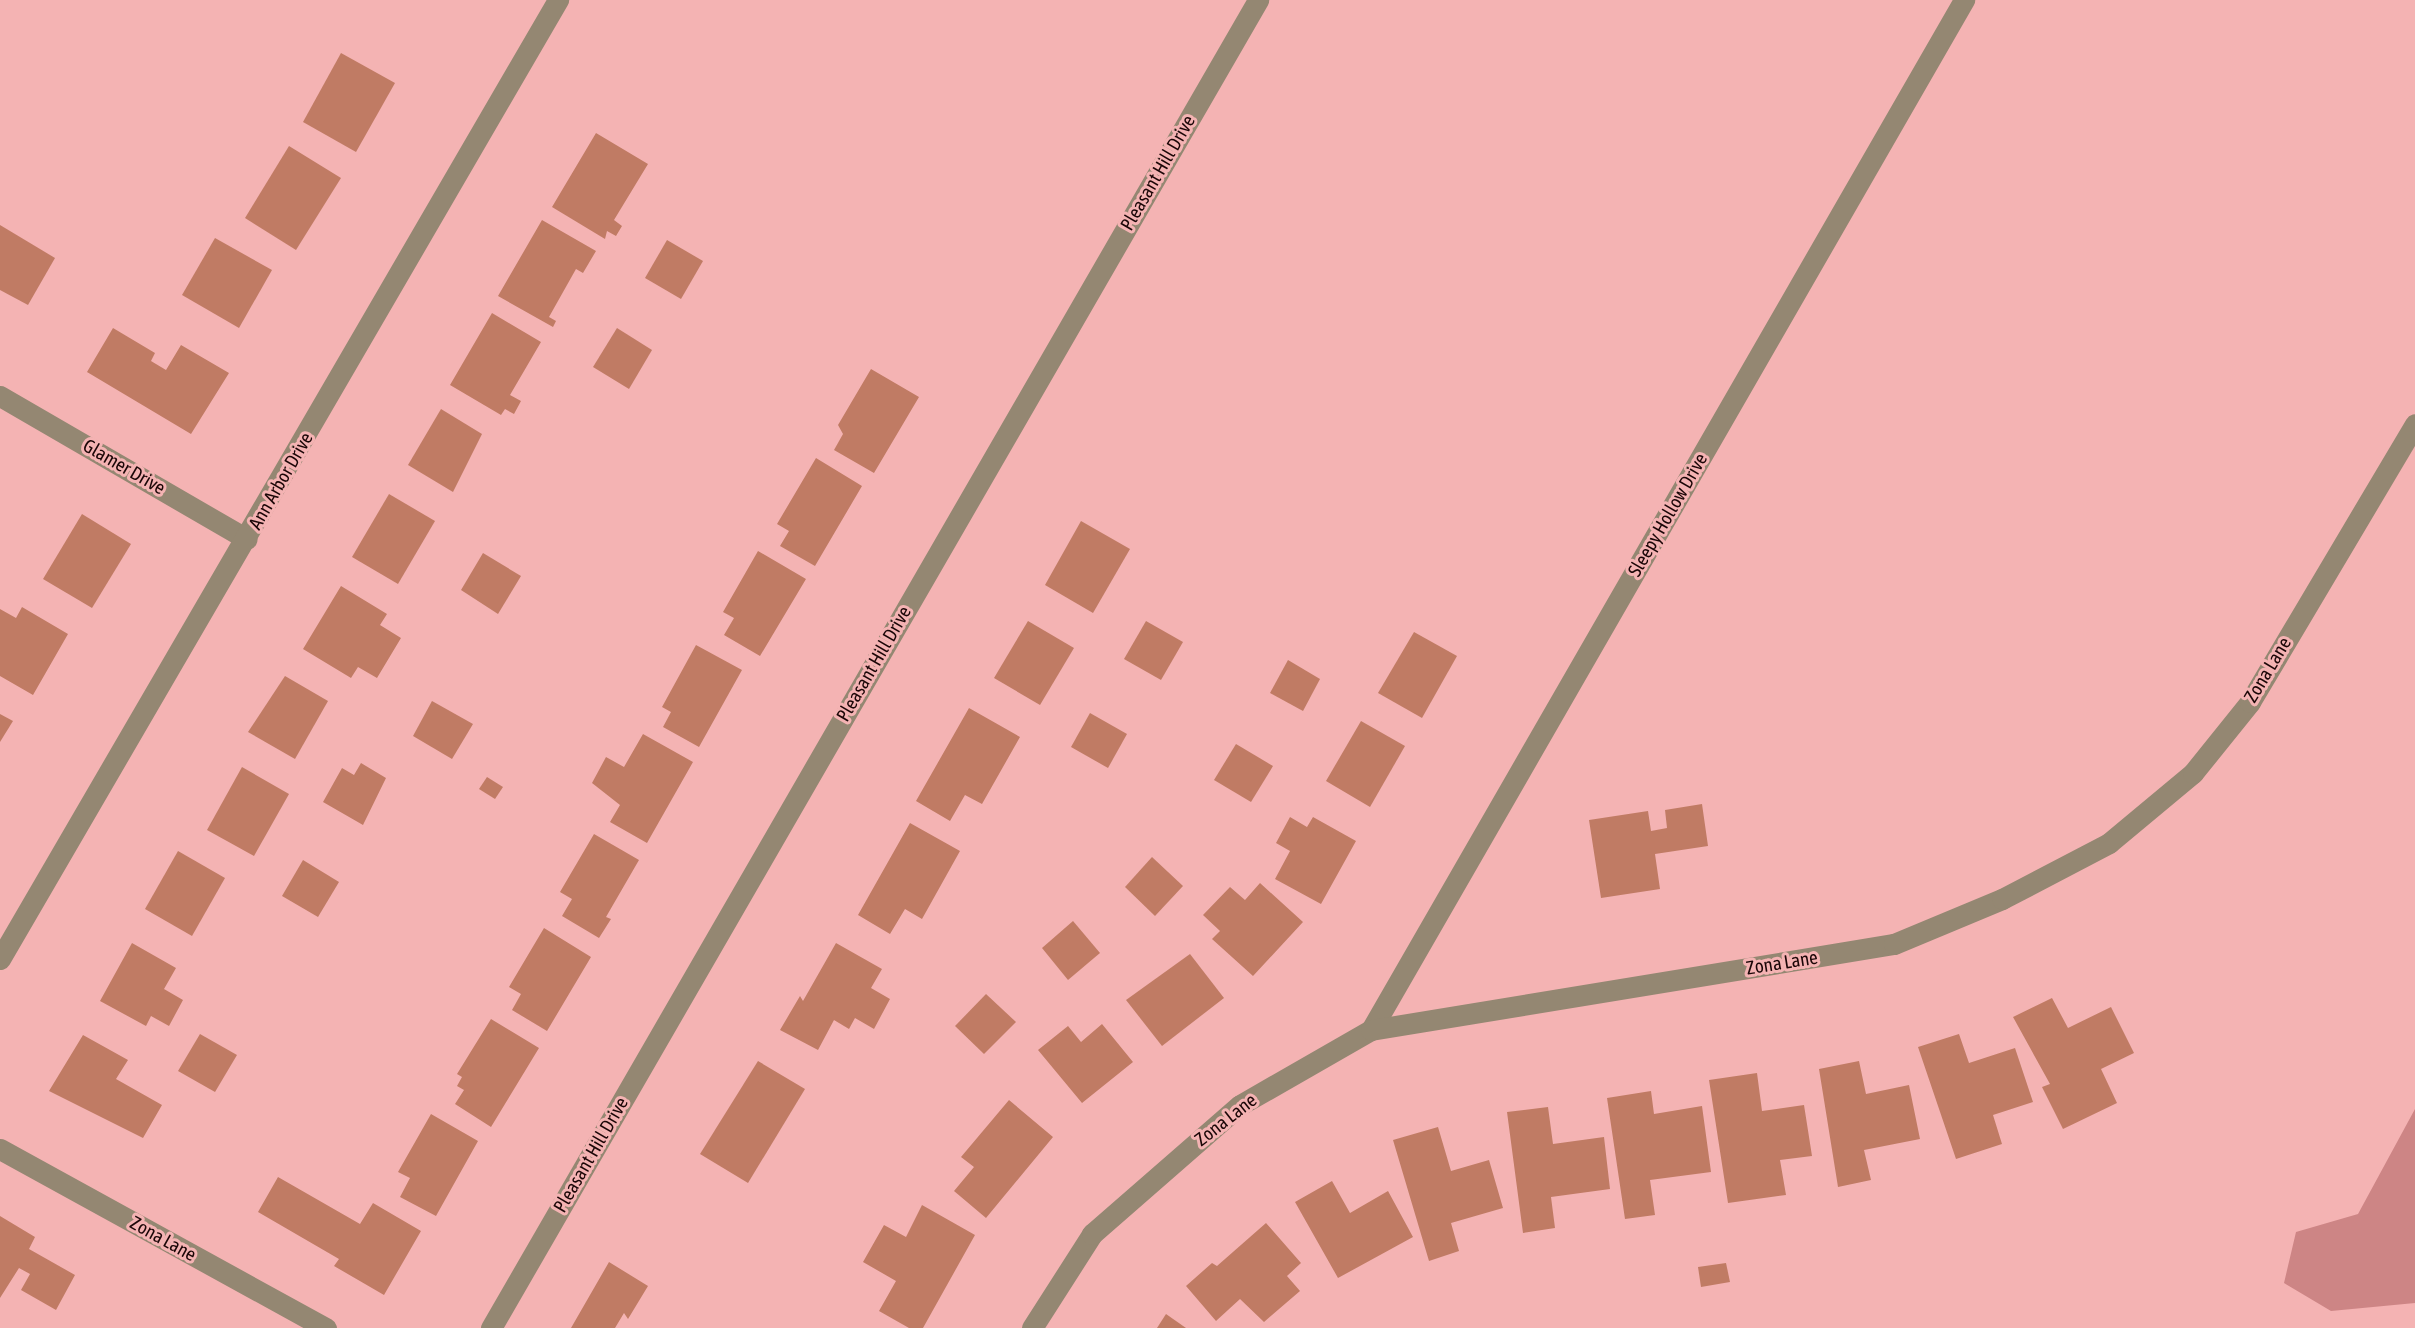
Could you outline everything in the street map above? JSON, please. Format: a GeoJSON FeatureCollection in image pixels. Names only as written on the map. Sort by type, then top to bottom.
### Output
{"type":"FeatureCollection","features":[{"type":"Feature","properties":{"kind":"street","name":"Ann Arbor Drive"},"geometry":{"type":"LineString","coordinates":[[0,959],[247,539],[558,0]]}},
{"type":"Feature","properties":{"kind":"street","name":"Pleasant Hill Drive"},"geometry":{"type":"LineString","coordinates":[[491,1328],[1258,0]]}},
{"type":"Feature","properties":{"kind":"street","name":"Sleepy Hollow Drive"},"geometry":{"type":"LineString","coordinates":[[1371,1030],[1964,0]]}},
{"type":"Feature","properties":{"kind":"street","name":"Glamer Drive"},"geometry":{"type":"LineString","coordinates":[[0,396],[247,539]]}},
{"type":"Feature","properties":{"kind":"street","name":"Zona Lane"},"geometry":{"type":"LineString","coordinates":[[1032,1328],[1092,1234],[1240,1105],[1371,1030],[1894,944],[2002,899],[2109,843],[2193,774],[2250,702],[2415,424]]}},
{"type":"Feature","properties":{"kind":"street","name":"Zona Lane"},"geometry":{"type":"LineString","coordinates":[[0,1149],[327,1328]]}},
{"type":"Feature","properties":{"kind":"shaded area"},"geometry":{"type":"Polygon","coordinates":[[[2415,1109],[2415,1303],[2331,1311],[2284,1283],[2296,1232],[2358,1214],[2415,1109]]]}},
{"type":"Feature","properties":{"kind":"building"},"geometry":{"type":"Polygon","coordinates":[[[341,53],[395,83],[356,152],[303,122],[341,53]]]}},
{"type":"Feature","properties":{"kind":"building"},"geometry":{"type":"Polygon","coordinates":[[[596,133],[648,164],[614,220],[622,226],[616,236],[607,231],[605,239],[552,207],[596,133]]]}},
{"type":"Feature","properties":{"kind":"building"},"geometry":{"type":"Polygon","coordinates":[[[289,146],[341,178],[296,250],[245,218],[289,146]]]}},
{"type":"Feature","properties":{"kind":"building"},"geometry":{"type":"Polygon","coordinates":[[[542,220],[596,251],[583,273],[576,269],[549,317],[556,321],[553,327],[498,296],[542,220]]]}},
{"type":"Feature","properties":{"kind":"building"},"geometry":{"type":"Polygon","coordinates":[[[0,225],[55,258],[28,305],[0,290],[0,225]]]}},
{"type":"Feature","properties":{"kind":"building"},"geometry":{"type":"Polygon","coordinates":[[[215,238],[272,270],[239,328],[182,295],[215,238]]]}},
{"type":"Feature","properties":{"kind":"building"},"geometry":{"type":"Polygon","coordinates":[[[667,240],[703,261],[681,299],[645,278],[667,240]]]}},
{"type":"Feature","properties":{"kind":"building"},"geometry":{"type":"Polygon","coordinates":[[[492,313],[541,342],[510,395],[521,401],[514,414],[505,409],[501,415],[450,385],[492,313]]]}},
{"type":"Feature","properties":{"kind":"building"},"geometry":{"type":"Polygon","coordinates":[[[113,328],[155,353],[151,361],[166,370],[181,345],[229,373],[191,434],[87,372],[113,328]]]}},
{"type":"Feature","properties":{"kind":"building"},"geometry":{"type":"Polygon","coordinates":[[[617,328],[652,350],[629,389],[593,367],[617,328]]]}},
{"type":"Feature","properties":{"kind":"building"},"geometry":{"type":"Polygon","coordinates":[[[871,369],[919,397],[874,473],[834,450],[843,434],[838,425],[871,369]]]}},
{"type":"Feature","properties":{"kind":"building"},"geometry":{"type":"Polygon","coordinates":[[[441,409],[482,434],[453,492],[408,465],[441,409]]]}},
{"type":"Feature","properties":{"kind":"building"},"geometry":{"type":"Polygon","coordinates":[[[816,458],[862,486],[815,566],[780,546],[789,531],[777,524],[816,458]]]}},
{"type":"Feature","properties":{"kind":"building"},"geometry":{"type":"Polygon","coordinates":[[[389,494],[435,521],[398,584],[352,557],[389,494]]]}},
{"type":"Feature","properties":{"kind":"building"},"geometry":{"type":"Polygon","coordinates":[[[82,514],[131,544],[92,608],[43,579],[82,514]]]}},
{"type":"Feature","properties":{"kind":"building"},"geometry":{"type":"Polygon","coordinates":[[[1081,521],[1130,549],[1093,613],[1045,585],[1081,521]]]}},
{"type":"Feature","properties":{"kind":"building"},"geometry":{"type":"Polygon","coordinates":[[[758,551],[806,579],[760,656],[724,635],[734,618],[723,612],[758,551]]]}},
{"type":"Feature","properties":{"kind":"building"},"geometry":{"type":"Polygon","coordinates":[[[483,553],[521,576],[498,614],[461,590],[483,553]]]}},
{"type":"Feature","properties":{"kind":"building"},"geometry":{"type":"Polygon","coordinates":[[[341,586],[387,614],[380,625],[401,638],[377,678],[358,667],[351,678],[303,649],[341,586]]]}},
{"type":"Feature","properties":{"kind":"building"},"geometry":{"type":"Polygon","coordinates":[[[22,607],[68,634],[33,695],[0,676],[0,609],[16,618],[22,607]]]}},
{"type":"Feature","properties":{"kind":"building"},"geometry":{"type":"Polygon","coordinates":[[[1028,621],[1074,648],[1040,705],[994,678],[1028,621]]]}},
{"type":"Feature","properties":{"kind":"building"},"geometry":{"type":"Polygon","coordinates":[[[1146,621],[1183,642],[1161,680],[1124,659],[1146,621]]]}},
{"type":"Feature","properties":{"kind":"building"},"geometry":{"type":"Polygon","coordinates":[[[1414,632],[1457,656],[1422,718],[1378,693],[1414,632]]]}},
{"type":"Feature","properties":{"kind":"building"},"geometry":{"type":"Polygon","coordinates":[[[696,645],[742,670],[699,747],[663,727],[671,712],[662,707],[696,645]]]}},
{"type":"Feature","properties":{"kind":"building"},"geometry":{"type":"Polygon","coordinates":[[[1288,660],[1320,679],[1303,711],[1270,693],[1288,660]]]}},
{"type":"Feature","properties":{"kind":"building"},"geometry":{"type":"Polygon","coordinates":[[[285,676],[328,701],[295,759],[248,732],[285,676]]]}},
{"type":"Feature","properties":{"kind":"building"},"geometry":{"type":"Polygon","coordinates":[[[432,701],[473,724],[452,759],[413,736],[432,701]]]}},
{"type":"Feature","properties":{"kind":"building"},"geometry":{"type":"Polygon","coordinates":[[[969,708],[1020,737],[982,804],[965,795],[950,821],[916,801],[969,708]]]}},
{"type":"Feature","properties":{"kind":"building"},"geometry":{"type":"Polygon","coordinates":[[[1090,713],[1127,734],[1108,768],[1071,747],[1090,713]]]}},
{"type":"Feature","properties":{"kind":"building"},"geometry":{"type":"Polygon","coordinates":[[[0,714],[13,721],[0,742],[0,714]]]}},
{"type":"Feature","properties":{"kind":"building"},"geometry":{"type":"Polygon","coordinates":[[[1361,721],[1405,746],[1370,807],[1326,781],[1361,721]]]}},
{"type":"Feature","properties":{"kind":"building"},"geometry":{"type":"Polygon","coordinates":[[[643,734],[693,762],[647,843],[610,822],[620,805],[592,783],[606,757],[624,767],[643,734]]]}},
{"type":"Feature","properties":{"kind":"building"},"geometry":{"type":"Polygon","coordinates":[[[1236,744],[1273,766],[1251,802],[1214,780],[1236,744]]]}},
{"type":"Feature","properties":{"kind":"building"},"geometry":{"type":"Polygon","coordinates":[[[361,763],[386,778],[363,825],[323,802],[342,768],[354,775],[361,763]]]}},
{"type":"Feature","properties":{"kind":"building"},"geometry":{"type":"Polygon","coordinates":[[[242,767],[289,794],[254,856],[207,830],[242,767]]]}},
{"type":"Feature","properties":{"kind":"building"},"geometry":{"type":"Polygon","coordinates":[[[487,777],[503,787],[495,799],[479,789],[487,777]]]}},
{"type":"Feature","properties":{"kind":"building"},"geometry":{"type":"Polygon","coordinates":[[[1702,804],[1708,846],[1655,854],[1660,889],[1601,898],[1589,820],[1648,811],[1651,831],[1667,828],[1665,810],[1702,804]]]}},
{"type":"Feature","properties":{"kind":"building"},"geometry":{"type":"Polygon","coordinates":[[[1290,817],[1307,827],[1313,817],[1356,841],[1321,904],[1275,879],[1290,851],[1276,843],[1290,817]]]}},
{"type":"Feature","properties":{"kind":"building"},"geometry":{"type":"Polygon","coordinates":[[[910,823],[960,851],[922,919],[905,909],[890,934],[858,915],[910,823]]]}},
{"type":"Feature","properties":{"kind":"building"},"geometry":{"type":"Polygon","coordinates":[[[594,834],[639,860],[606,917],[611,919],[599,938],[562,916],[572,899],[560,892],[594,834]]]}},
{"type":"Feature","properties":{"kind":"building"},"geometry":{"type":"Polygon","coordinates":[[[178,851],[225,878],[192,936],[145,909],[178,851]]]}},
{"type":"Feature","properties":{"kind":"building"},"geometry":{"type":"Polygon","coordinates":[[[1152,857],[1183,886],[1155,916],[1125,887],[1152,857]]]}},
{"type":"Feature","properties":{"kind":"building"},"geometry":{"type":"Polygon","coordinates":[[[303,860],[339,882],[318,917],[282,896],[303,860]]]}},
{"type":"Feature","properties":{"kind":"building"},"geometry":{"type":"Polygon","coordinates":[[[1260,883],[1303,922],[1253,976],[1212,939],[1220,931],[1203,915],[1230,887],[1245,900],[1260,883]]]}},
{"type":"Feature","properties":{"kind":"building"},"geometry":{"type":"Polygon","coordinates":[[[1073,921],[1100,953],[1068,980],[1042,948],[1073,921]]]}},
{"type":"Feature","properties":{"kind":"building"},"geometry":{"type":"Polygon","coordinates":[[[544,928],[591,957],[547,1031],[512,1010],[521,994],[509,987],[544,928]]]}},
{"type":"Feature","properties":{"kind":"building"},"geometry":{"type":"Polygon","coordinates":[[[132,943],[176,968],[164,989],[183,1000],[169,1026],[151,1016],[146,1026],[100,1001],[132,943]]]}},
{"type":"Feature","properties":{"kind":"building"},"geometry":{"type":"Polygon","coordinates":[[[836,943],[882,969],[871,988],[890,999],[874,1029],[855,1018],[849,1029],[834,1020],[818,1050],[780,1030],[800,996],[803,1001],[836,943]]]}},
{"type":"Feature","properties":{"kind":"building"},"geometry":{"type":"Polygon","coordinates":[[[1190,954],[1224,998],[1162,1046],[1126,1000],[1190,954]]]}},
{"type":"Feature","properties":{"kind":"building"},"geometry":{"type":"Polygon","coordinates":[[[986,994],[1016,1022],[984,1054],[955,1026],[986,994]]]}},
{"type":"Feature","properties":{"kind":"building"},"geometry":{"type":"Polygon","coordinates":[[[2052,998],[2068,1028],[2111,1007],[2134,1053],[2101,1069],[2117,1103],[2063,1129],[2042,1087],[2050,1084],[2013,1017],[2052,998]]]}},
{"type":"Feature","properties":{"kind":"building"},"geometry":{"type":"Polygon","coordinates":[[[491,1019],[539,1048],[491,1127],[455,1104],[464,1090],[457,1086],[462,1077],[457,1074],[491,1019]]]}},
{"type":"Feature","properties":{"kind":"building"},"geometry":{"type":"Polygon","coordinates":[[[1102,1024],[1133,1062],[1082,1103],[1038,1050],[1068,1026],[1081,1042],[1102,1024]]]}},
{"type":"Feature","properties":{"kind":"building"},"geometry":{"type":"Polygon","coordinates":[[[200,1034],[237,1055],[215,1092],[178,1071],[200,1034]]]}},
{"type":"Feature","properties":{"kind":"building"},"geometry":{"type":"Polygon","coordinates":[[[1959,1034],[1969,1063],[2015,1048],[2033,1102],[1993,1115],[2002,1144],[1956,1159],[1918,1047],[1959,1034]]]}},
{"type":"Feature","properties":{"kind":"building"},"geometry":{"type":"Polygon","coordinates":[[[83,1035],[128,1060],[116,1079],[162,1105],[143,1138],[49,1091],[83,1035]]]}},
{"type":"Feature","properties":{"kind":"building"},"geometry":{"type":"Polygon","coordinates":[[[758,1061],[805,1089],[748,1183],[700,1154],[758,1061]]]}},
{"type":"Feature","properties":{"kind":"building"},"geometry":{"type":"Polygon","coordinates":[[[1859,1061],[1866,1094],[1909,1085],[1920,1139],[1864,1150],[1871,1180],[1838,1187],[1819,1069],[1859,1061]]]}},
{"type":"Feature","properties":{"kind":"building"},"geometry":{"type":"Polygon","coordinates":[[[1757,1073],[1762,1111],[1804,1105],[1812,1156],[1780,1160],[1786,1195],[1728,1203],[1709,1080],[1757,1073]]]}},
{"type":"Feature","properties":{"kind":"building"},"geometry":{"type":"Polygon","coordinates":[[[1651,1091],[1654,1114],[1702,1106],[1711,1172],[1650,1180],[1655,1215],[1625,1219],[1607,1098],[1651,1091]]]}},
{"type":"Feature","properties":{"kind":"building"},"geometry":{"type":"Polygon","coordinates":[[[1009,1100],[1053,1137],[986,1218],[954,1191],[974,1167],[961,1157],[1009,1100]]]}},
{"type":"Feature","properties":{"kind":"building"},"geometry":{"type":"Polygon","coordinates":[[[1548,1107],[1553,1144],[1604,1137],[1610,1189],[1551,1197],[1555,1228],[1523,1233],[1507,1112],[1548,1107]]]}},
{"type":"Feature","properties":{"kind":"building"},"geometry":{"type":"Polygon","coordinates":[[[431,1114],[478,1141],[436,1216],[400,1197],[410,1178],[398,1172],[431,1114]]]}},
{"type":"Feature","properties":{"kind":"building"},"geometry":{"type":"Polygon","coordinates":[[[1438,1127],[1451,1171],[1489,1160],[1503,1208],[1451,1223],[1459,1251],[1429,1261],[1393,1140],[1438,1127]]]}},
{"type":"Feature","properties":{"kind":"building"},"geometry":{"type":"Polygon","coordinates":[[[278,1177],[360,1224],[373,1203],[421,1231],[384,1295],[334,1266],[339,1259],[258,1212],[278,1177]]]}},
{"type":"Feature","properties":{"kind":"building"},"geometry":{"type":"Polygon","coordinates":[[[1332,1181],[1350,1213],[1388,1191],[1413,1237],[1338,1278],[1295,1202],[1332,1181]]]}},
{"type":"Feature","properties":{"kind":"building"},"geometry":{"type":"Polygon","coordinates":[[[922,1205],[975,1235],[923,1328],[909,1328],[879,1311],[896,1281],[863,1262],[884,1225],[906,1237],[922,1205]]]}},
{"type":"Feature","properties":{"kind":"building"},"geometry":{"type":"Polygon","coordinates":[[[0,1216],[35,1237],[29,1249],[75,1275],[56,1310],[21,1290],[30,1274],[19,1268],[0,1298],[0,1216]]]}},
{"type":"Feature","properties":{"kind":"building"},"geometry":{"type":"Polygon","coordinates":[[[1266,1223],[1301,1263],[1287,1276],[1300,1291],[1264,1322],[1240,1299],[1216,1321],[1186,1286],[1212,1263],[1217,1266],[1266,1223]]]}},
{"type":"Feature","properties":{"kind":"building"},"geometry":{"type":"Polygon","coordinates":[[[609,1262],[648,1286],[628,1319],[624,1313],[615,1328],[571,1328],[609,1262]]]}},
{"type":"Feature","properties":{"kind":"building"},"geometry":{"type":"Polygon","coordinates":[[[1726,1263],[1730,1282],[1701,1287],[1698,1267],[1726,1263]]]}},
{"type":"Feature","properties":{"kind":"building"},"geometry":{"type":"Polygon","coordinates":[[[1166,1314],[1186,1328],[1157,1328],[1166,1314]]]}}]}
